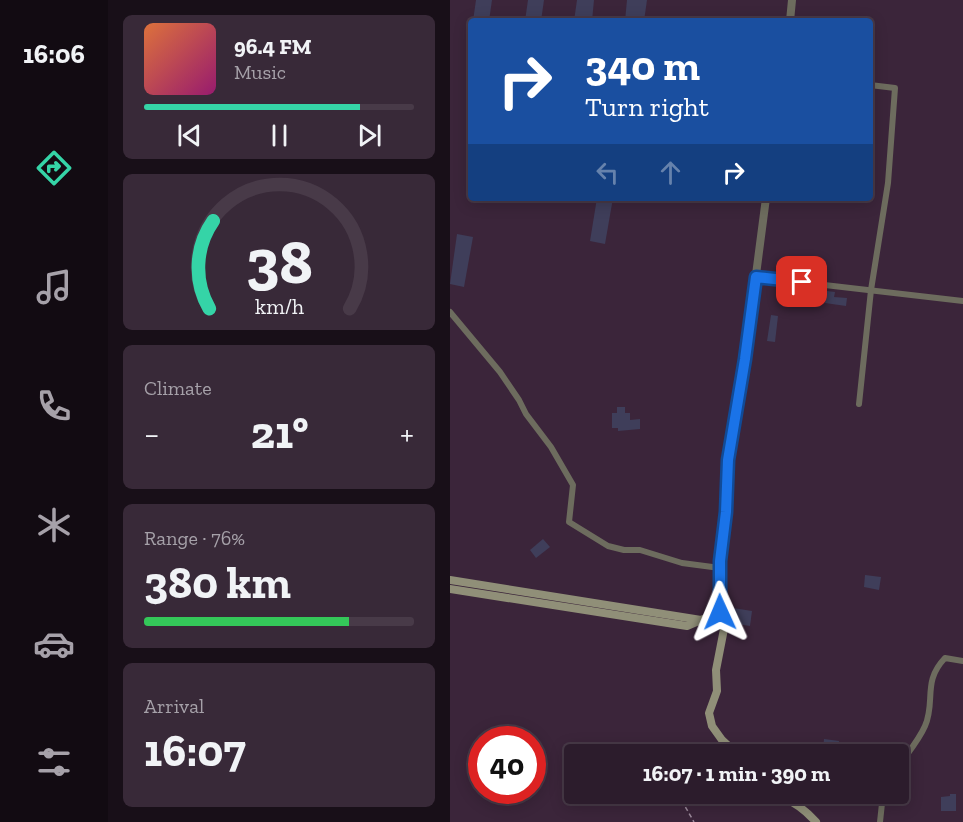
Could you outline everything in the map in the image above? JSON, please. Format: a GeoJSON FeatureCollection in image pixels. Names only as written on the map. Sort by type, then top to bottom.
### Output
{"type":"FeatureCollection","features":[{"type":"Feature","properties":{"kind":"main road"},"geometry":{"type":"LineString","coordinates":[[450,580],[702,620]]}},
{"type":"Feature","properties":{"kind":"main road"},"geometry":{"type":"LineString","coordinates":[[450,589],[687,626],[720,612],[724,629],[716,670],[717,691],[709,712],[712,726],[726,744]]}},
{"type":"Feature","properties":{"kind":"main road"},"geometry":{"type":"LineString","coordinates":[[792,804],[806,812],[816,822]]}},
{"type":"Feature","properties":{"kind":"street"},"geometry":{"type":"LineString","coordinates":[[790,18],[792,0]]}},
{"type":"Feature","properties":{"kind":"street"},"geometry":{"type":"LineString","coordinates":[[859,404],[871,290],[888,183],[895,88],[873,85]]}},
{"type":"Feature","properties":{"kind":"street"},"geometry":{"type":"LineString","coordinates":[[720,612],[720,568],[726,512],[728,460],[745,359],[766,201]]}},
{"type":"Feature","properties":{"kind":"street"},"geometry":{"type":"LineString","coordinates":[[756,277],[963,301]]}},
{"type":"Feature","properties":{"kind":"street"},"geometry":{"type":"LineString","coordinates":[[450,312],[500,372],[526,414],[551,447],[573,485],[569,522],[608,546],[624,550],[640,550],[682,563],[720,568]]}},
{"type":"Feature","properties":{"kind":"street"},"geometry":{"type":"LineString","coordinates":[[909,750],[925,726],[930,703],[930,686],[936,667],[945,658],[963,661]]}},
{"type":"Feature","properties":{"kind":"street"},"geometry":{"type":"LineString","coordinates":[[880,822],[881,804]]}},
{"type":"Feature","properties":{"kind":"path"},"geometry":{"type":"LineString","coordinates":[[684,804],[694,822]]}},
{"type":"Feature","properties":{"kind":"building"},"geometry":{"type":"Polygon","coordinates":[[[476,0],[492,0],[489,18],[473,18],[476,0]]]}},
{"type":"Feature","properties":{"kind":"building"},"geometry":{"type":"Polygon","coordinates":[[[528,0],[544,0],[541,18],[525,18],[528,0]]]}},
{"type":"Feature","properties":{"kind":"building"},"geometry":{"type":"Polygon","coordinates":[[[577,0],[594,0],[592,18],[574,18],[577,0]]]}},
{"type":"Feature","properties":{"kind":"building"},"geometry":{"type":"Polygon","coordinates":[[[627,0],[647,0],[644,18],[625,18],[627,0]]]}},
{"type":"Feature","properties":{"kind":"building"},"geometry":{"type":"Polygon","coordinates":[[[597,201],[612,201],[605,244],[590,241],[597,201]]]}},
{"type":"Feature","properties":{"kind":"building"},"geometry":{"type":"Polygon","coordinates":[[[457,234],[473,237],[464,287],[450,284],[457,234]]]}},
{"type":"Feature","properties":{"kind":"building"},"geometry":{"type":"Polygon","coordinates":[[[827,291],[835,292],[834,297],[847,298],[846,306],[825,303],[827,291]]]}},
{"type":"Feature","properties":{"kind":"building"},"geometry":{"type":"Polygon","coordinates":[[[771,315],[778,316],[775,342],[767,341],[771,315]]]}},
{"type":"Feature","properties":{"kind":"building"},"geometry":{"type":"Polygon","coordinates":[[[617,407],[625,407],[625,413],[630,413],[630,420],[640,419],[640,429],[618,431],[618,428],[612,428],[612,413],[617,413],[617,407]]]}},
{"type":"Feature","properties":{"kind":"building"},"geometry":{"type":"Polygon","coordinates":[[[543,539],[550,547],[536,558],[530,550],[543,539]]]}},
{"type":"Feature","properties":{"kind":"building"},"geometry":{"type":"Polygon","coordinates":[[[865,575],[881,577],[879,590],[864,587],[865,575]]]}},
{"type":"Feature","properties":{"kind":"building"},"geometry":{"type":"Polygon","coordinates":[[[733,608],[752,611],[750,626],[730,623],[733,608]]]}},
{"type":"Feature","properties":{"kind":"building"},"geometry":{"type":"Polygon","coordinates":[[[824,739],[839,741],[839,744],[824,744],[824,739]]]}},
{"type":"Feature","properties":{"kind":"building"},"geometry":{"type":"Polygon","coordinates":[[[950,794],[956,794],[956,811],[941,811],[941,797],[950,796],[950,794]]]}},
{"type":"Feature","properties":{"kind":"route"},"geometry":{"type":"LineString","coordinates":[[720,612],[720,561],[726,512],[728,460],[756,277],[802,282]]}}]}
